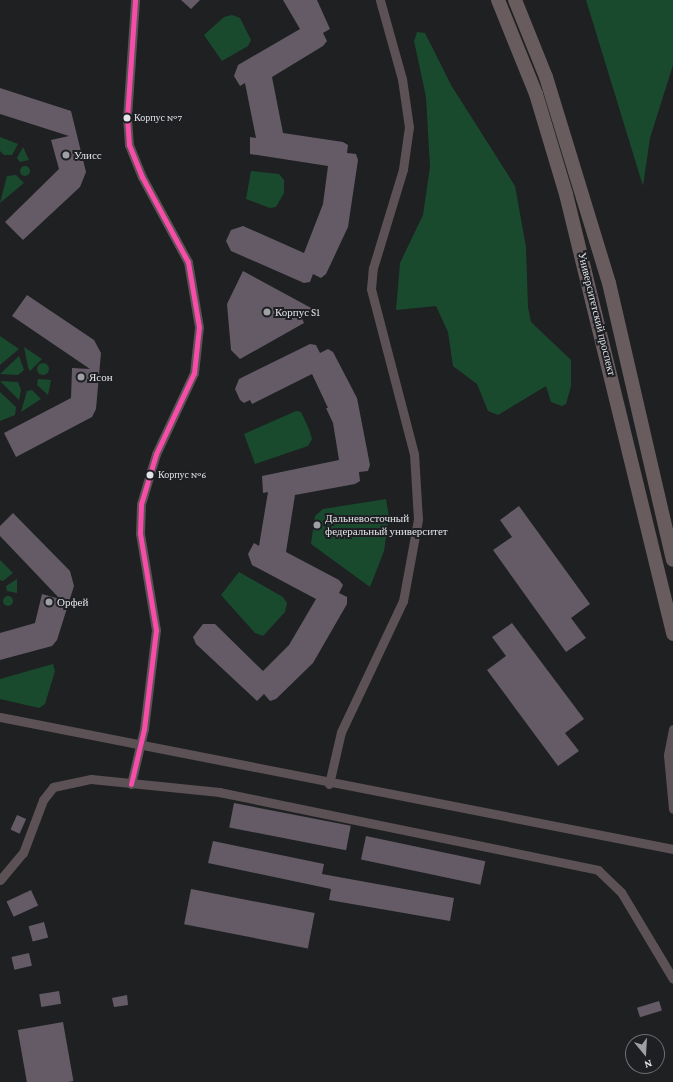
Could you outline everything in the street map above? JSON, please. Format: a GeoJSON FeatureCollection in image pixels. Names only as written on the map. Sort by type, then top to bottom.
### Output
{"type":"FeatureCollection","features":[{"type":"Feature","properties":{"kind":"main road","name":"Университетский проспект"},"geometry":{"type":"LineString","coordinates":[[498,0],[536,94],[566,194],[673,634]]}},
{"type":"Feature","properties":{"kind":"main road","name":"Университетский проспект"},"geometry":{"type":"LineString","coordinates":[[515,0],[546,77],[606,276],[673,560]]}},
{"type":"Feature","properties":{"kind":"street"},"geometry":{"type":"LineString","coordinates":[[131,784],[141,744],[156,630],[140,532],[141,504],[156,454],[194,373],[199,327],[188,262],[142,177],[130,145],[127,118],[135,0]]}},
{"type":"Feature","properties":{"kind":"street"},"geometry":{"type":"LineString","coordinates":[[329,784],[341,732],[404,600],[418,519],[414,454],[371,289],[373,268],[403,169],[409,127],[402,79],[380,0]]}},
{"type":"Feature","properties":{"kind":"street"},"geometry":{"type":"LineString","coordinates":[[0,717],[141,744],[329,784],[673,849]]}},
{"type":"Feature","properties":{"kind":"street"},"geometry":{"type":"LineString","coordinates":[[673,729],[668,755],[673,809]]}},
{"type":"Feature","properties":{"kind":"street"},"geometry":{"type":"LineString","coordinates":[[0,880],[23,853],[43,800],[53,786],[79,779],[219,792],[598,870],[621,892],[673,979]]}},
{"type":"Feature","properties":{"kind":"green space"},"geometry":{"type":"Polygon","coordinates":[[[586,0],[673,0],[673,65],[650,138],[643,186],[586,0]]]}},
{"type":"Feature","properties":{"kind":"green space"},"geometry":{"type":"Polygon","coordinates":[[[232,15],[240,18],[251,40],[248,46],[222,61],[204,35],[224,17],[232,15]]]}},
{"type":"Feature","properties":{"kind":"green space"},"geometry":{"type":"Polygon","coordinates":[[[417,32],[425,33],[451,85],[515,186],[526,247],[528,307],[531,322],[571,360],[571,386],[566,404],[562,406],[551,402],[546,386],[498,415],[488,411],[477,384],[453,366],[448,332],[436,306],[396,310],[400,263],[423,215],[430,167],[426,97],[414,41],[417,32]]]}},
{"type":"Feature","properties":{"kind":"green space"},"geometry":{"type":"Polygon","coordinates":[[[0,137],[18,144],[12,155],[4,155],[0,151],[0,137]]]}},
{"type":"Feature","properties":{"kind":"green space"},"geometry":{"type":"Polygon","coordinates":[[[23,147],[29,160],[20,162],[17,158],[23,147]]]}},
{"type":"Feature","properties":{"kind":"green space"},"geometry":{"type":"Polygon","coordinates":[[[23,166],[27,166],[29,167],[29,175],[23,176],[20,173],[20,169],[23,166]]]}},
{"type":"Feature","properties":{"kind":"green space"},"geometry":{"type":"Polygon","coordinates":[[[251,171],[279,174],[284,180],[284,193],[276,207],[270,208],[246,199],[251,171]]]}},
{"type":"Feature","properties":{"kind":"green space"},"geometry":{"type":"Polygon","coordinates":[[[16,175],[24,183],[0,203],[7,176],[16,175]]]}},
{"type":"Feature","properties":{"kind":"green space"},"geometry":{"type":"Polygon","coordinates":[[[0,336],[19,349],[0,365],[0,336]]]}},
{"type":"Feature","properties":{"kind":"green space"},"geometry":{"type":"Polygon","coordinates":[[[24,347],[42,359],[30,371],[28,367],[24,347]]]}},
{"type":"Feature","properties":{"kind":"green space"},"geometry":{"type":"Polygon","coordinates":[[[19,356],[24,370],[18,375],[0,374],[19,356]]]}},
{"type":"Feature","properties":{"kind":"green space"},"geometry":{"type":"Polygon","coordinates":[[[43,363],[47,365],[49,369],[47,373],[43,375],[39,373],[37,369],[39,365],[43,363]]]}},
{"type":"Feature","properties":{"kind":"green space"},"geometry":{"type":"Polygon","coordinates":[[[38,379],[51,380],[48,395],[37,385],[38,379]]]}},
{"type":"Feature","properties":{"kind":"green space"},"geometry":{"type":"Polygon","coordinates":[[[0,381],[18,382],[21,390],[19,400],[0,381]]]}},
{"type":"Feature","properties":{"kind":"green space"},"geometry":{"type":"Polygon","coordinates":[[[32,390],[41,399],[21,412],[27,391],[32,390]]]}},
{"type":"Feature","properties":{"kind":"green space"},"geometry":{"type":"Polygon","coordinates":[[[0,392],[16,407],[15,415],[0,421],[0,392]]]}},
{"type":"Feature","properties":{"kind":"green space"},"geometry":{"type":"Polygon","coordinates":[[[296,411],[301,412],[309,429],[312,439],[308,446],[255,464],[244,434],[296,411]]]}},
{"type":"Feature","properties":{"kind":"green space"},"geometry":{"type":"Polygon","coordinates":[[[386,499],[389,517],[384,551],[370,587],[311,544],[315,516],[323,509],[386,499]]]}},
{"type":"Feature","properties":{"kind":"green space"},"geometry":{"type":"Polygon","coordinates":[[[0,560],[13,573],[3,581],[0,580],[0,560]]]}},
{"type":"Feature","properties":{"kind":"green space"},"geometry":{"type":"Polygon","coordinates":[[[239,572],[283,597],[287,603],[285,612],[263,636],[255,633],[221,595],[239,572]]]}},
{"type":"Feature","properties":{"kind":"green space"},"geometry":{"type":"Polygon","coordinates":[[[17,579],[17,593],[7,591],[6,586],[17,579]]]}},
{"type":"Feature","properties":{"kind":"green space"},"geometry":{"type":"Polygon","coordinates":[[[6,596],[10,596],[12,597],[12,605],[6,606],[3,603],[3,599],[6,596]]]}},
{"type":"Feature","properties":{"kind":"green space"},"geometry":{"type":"Polygon","coordinates":[[[53,664],[55,671],[45,704],[39,708],[0,699],[0,679],[53,664]]]}},
{"type":"Feature","properties":{"kind":"building"},"geometry":{"type":"Polygon","coordinates":[[[181,0],[200,0],[191,9],[181,0]]]}},
{"type":"Feature","properties":{"kind":"building"},"geometry":{"type":"Polygon","coordinates":[[[283,0],[317,0],[330,29],[323,33],[327,41],[323,46],[272,77],[283,133],[343,142],[348,145],[347,153],[356,154],[358,160],[348,227],[326,274],[321,278],[313,274],[310,282],[304,283],[231,251],[226,241],[231,230],[243,226],[304,253],[323,204],[328,166],[250,154],[250,137],[256,138],[245,83],[240,86],[234,76],[238,65],[300,29],[283,0]]]}},
{"type":"Feature","properties":{"kind":"building"},"geometry":{"type":"Polygon","coordinates":[[[0,88],[71,111],[86,172],[80,187],[23,240],[5,222],[59,169],[51,140],[69,136],[0,114],[0,88]]]}},
{"type":"Feature","properties":{"kind":"building","name":"Корпус S1"},"geometry":{"type":"Polygon","coordinates":[[[243,271],[313,309],[301,316],[304,323],[240,359],[231,350],[227,304],[243,271]]]}},
{"type":"Feature","properties":{"kind":"building"},"geometry":{"type":"Polygon","coordinates":[[[27,295],[94,340],[101,353],[96,409],[92,417],[16,457],[4,433],[71,398],[72,368],[90,369],[12,316],[27,295]]]}},
{"type":"Feature","properties":{"kind":"building"},"geometry":{"type":"Polygon","coordinates":[[[310,344],[316,345],[320,353],[328,349],[333,352],[357,398],[370,465],[368,471],[359,472],[360,481],[355,484],[295,495],[286,552],[339,580],[343,585],[339,593],[347,597],[347,604],[313,663],[276,699],[270,701],[264,694],[257,701],[196,644],[193,637],[203,624],[215,624],[263,671],[289,645],[316,599],[252,565],[248,554],[254,543],[259,546],[268,492],[263,493],[262,476],[339,460],[333,423],[326,408],[328,408],[312,374],[252,404],[250,400],[244,403],[240,400],[235,389],[239,379],[310,344]]]}},
{"type":"Feature","properties":{"kind":"building"},"geometry":{"type":"Polygon","coordinates":[[[519,506],[590,604],[571,618],[586,638],[566,652],[493,550],[512,537],[500,520],[519,506]]]}},
{"type":"Feature","properties":{"kind":"building"},"geometry":{"type":"Polygon","coordinates":[[[13,513],[70,571],[74,586],[57,640],[52,646],[0,660],[0,633],[35,623],[42,594],[60,599],[0,536],[0,526],[13,513]]]}},
{"type":"Feature","properties":{"kind":"building"},"geometry":{"type":"Polygon","coordinates":[[[512,623],[584,719],[565,733],[579,751],[558,766],[487,670],[506,656],[492,637],[512,623]]]}},
{"type":"Feature","properties":{"kind":"building"},"geometry":{"type":"Polygon","coordinates":[[[234,803],[351,826],[346,850],[229,828],[234,803]]]}},
{"type":"Feature","properties":{"kind":"building"},"geometry":{"type":"Polygon","coordinates":[[[17,815],[26,819],[20,834],[10,830],[17,815]]]}},
{"type":"Feature","properties":{"kind":"building"},"geometry":{"type":"Polygon","coordinates":[[[366,836],[485,861],[480,885],[361,859],[366,836]]]}},
{"type":"Feature","properties":{"kind":"building"},"geometry":{"type":"Polygon","coordinates":[[[213,841],[324,864],[322,874],[454,898],[450,921],[329,900],[331,889],[208,863],[213,841]]]}},
{"type":"Feature","properties":{"kind":"building"},"geometry":{"type":"Polygon","coordinates":[[[191,889],[315,913],[308,948],[184,924],[191,889]]]}},
{"type":"Feature","properties":{"kind":"building"},"geometry":{"type":"Polygon","coordinates":[[[31,890],[38,905],[14,917],[7,901],[31,890]]]}},
{"type":"Feature","properties":{"kind":"building"},"geometry":{"type":"Polygon","coordinates":[[[44,922],[48,937],[33,942],[29,926],[44,922]]]}},
{"type":"Feature","properties":{"kind":"building"},"geometry":{"type":"Polygon","coordinates":[[[29,953],[32,966],[14,970],[11,957],[29,953]]]}},
{"type":"Feature","properties":{"kind":"building"},"geometry":{"type":"Polygon","coordinates":[[[59,991],[61,1004],[41,1007],[39,994],[59,991]]]}},
{"type":"Feature","properties":{"kind":"building"},"geometry":{"type":"Polygon","coordinates":[[[127,995],[128,1005],[114,1007],[112,998],[127,995]]]}},
{"type":"Feature","properties":{"kind":"building"},"geometry":{"type":"Polygon","coordinates":[[[659,1001],[662,1011],[640,1017],[637,1008],[659,1001]]]}},
{"type":"Feature","properties":{"kind":"building"},"geometry":{"type":"Polygon","coordinates":[[[63,1022],[73,1081],[27,1082],[18,1030],[63,1022]]]}},
{"type":"Feature","properties":{"kind":"transit line"},"geometry":{"type":"LineString","coordinates":[[131,784],[144,729],[156,630],[140,533],[141,504],[156,454],[194,373],[199,327],[188,262],[142,177],[129,145],[127,118],[135,0]]}},
{"type":"Feature","properties":{"kind":"place","name":"Корпус №7"},"geometry":{"type":"Point","coordinates":[127,118]}},
{"type":"Feature","properties":{"kind":"place","name":"Улисс"},"geometry":{"type":"Point","coordinates":[66,155]}},
{"type":"Feature","properties":{"kind":"place","name":"Корпус S1"},"geometry":{"type":"Point","coordinates":[267,312]}},
{"type":"Feature","properties":{"kind":"place","name":"Ясон"},"geometry":{"type":"Point","coordinates":[81,377]}},
{"type":"Feature","properties":{"kind":"place","name":"Корпус №6"},"geometry":{"type":"Point","coordinates":[150,475]}},
{"type":"Feature","properties":{"kind":"place","name":"Дальневосточный федеральный университет"},"geometry":{"type":"Point","coordinates":[317,525]}},
{"type":"Feature","properties":{"kind":"place","name":"Орфей"},"geometry":{"type":"Point","coordinates":[49,602]}}]}
